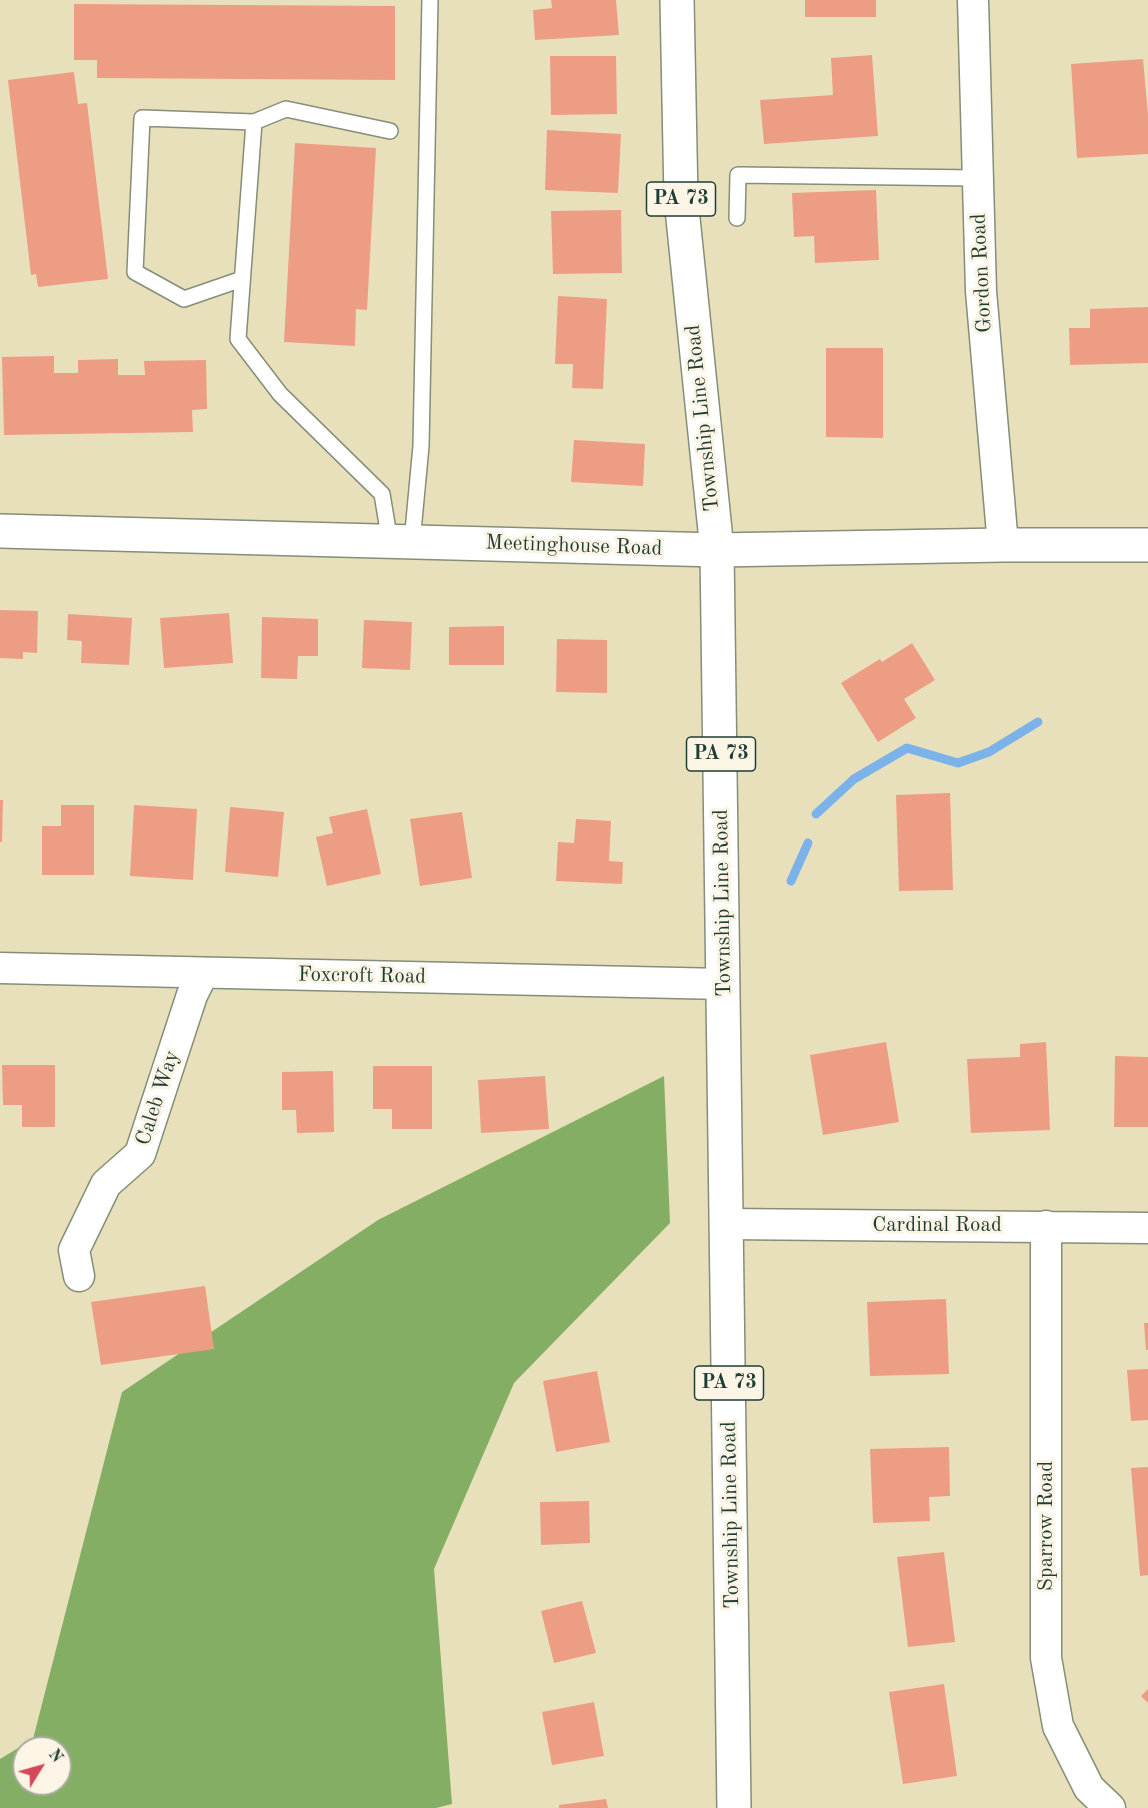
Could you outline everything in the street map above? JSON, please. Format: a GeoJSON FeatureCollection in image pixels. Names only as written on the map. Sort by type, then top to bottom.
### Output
{"type":"FeatureCollection","features":[{"type":"Feature","properties":{"kind":"main road","name":"Township Line Road"},"geometry":{"type":"LineString","coordinates":[[677,0],[681,199],[717,550],[734,1808]]}},
{"type":"Feature","properties":{"kind":"main road","name":"Meetinghouse Road"},"geometry":{"type":"LineString","coordinates":[[0,531],[717,550],[1148,545]]}},
{"type":"Feature","properties":{"kind":"street","name":"Gordon Road"},"geometry":{"type":"LineString","coordinates":[[973,0],[981,291],[1003,545]]}},
{"type":"Feature","properties":{"kind":"street","name":"Foxcroft Road"},"geometry":{"type":"LineString","coordinates":[[0,968],[724,984]]}},
{"type":"Feature","properties":{"kind":"street","name":"Caleb Way"},"geometry":{"type":"LineString","coordinates":[[79,1276],[74,1250],[106,1184],[140,1154],[192,995],[202,973]]}},
{"type":"Feature","properties":{"kind":"street","name":"Cardinal Road"},"geometry":{"type":"LineString","coordinates":[[727,1224],[1148,1228]]}},
{"type":"Feature","properties":{"kind":"street","name":"Sparrow Road"},"geometry":{"type":"LineString","coordinates":[[1046,1226],[1046,1658],[1058,1726],[1089,1788],[1110,1808]]}},
{"type":"Feature","properties":{"kind":"lane"},"geometry":{"type":"LineString","coordinates":[[401,542],[421,446],[430,0]]}},
{"type":"Feature","properties":{"kind":"lane"},"geometry":{"type":"LineString","coordinates":[[242,279],[184,299],[135,272],[142,118],[254,122],[286,109],[390,131]]}},
{"type":"Feature","properties":{"kind":"lane"},"geometry":{"type":"LineString","coordinates":[[254,122],[238,339],[280,394],[382,494],[401,542]]}},
{"type":"Feature","properties":{"kind":"lane"},"geometry":{"type":"LineString","coordinates":[[737,218],[738,175],[977,178]]}},
{"type":"Feature","properties":{"kind":"green space"},"geometry":{"type":"Polygon","coordinates":[[[664,1076],[670,1223],[514,1383],[434,1569],[452,1804],[436,1808],[0,1808],[0,1759],[12,1752],[12,1796],[72,1796],[72,1736],[34,1736],[122,1392],[378,1220],[664,1076]]]}},
{"type":"Feature","properties":{"kind":"building"},"geometry":{"type":"Polygon","coordinates":[[[551,0],[616,0],[619,35],[535,40],[533,10],[552,8],[551,0]]]}},
{"type":"Feature","properties":{"kind":"building"},"geometry":{"type":"Polygon","coordinates":[[[805,0],[876,0],[876,17],[805,17],[805,0]]]}},
{"type":"Feature","properties":{"kind":"building"},"geometry":{"type":"Polygon","coordinates":[[[74,4],[395,6],[395,80],[97,78],[97,60],[74,60],[74,4]]]}},
{"type":"Feature","properties":{"kind":"building"},"geometry":{"type":"Polygon","coordinates":[[[872,55],[878,136],[764,144],[760,100],[833,95],[831,58],[872,55]]]}},
{"type":"Feature","properties":{"kind":"building"},"geometry":{"type":"Polygon","coordinates":[[[550,56],[616,56],[617,114],[551,115],[550,56]]]}},
{"type":"Feature","properties":{"kind":"building"},"geometry":{"type":"Polygon","coordinates":[[[1143,59],[1148,115],[1148,154],[1077,158],[1071,64],[1143,59]]]}},
{"type":"Feature","properties":{"kind":"building"},"geometry":{"type":"Polygon","coordinates":[[[74,72],[78,104],[87,103],[108,279],[38,287],[36,274],[31,275],[8,80],[74,72]]]}},
{"type":"Feature","properties":{"kind":"building"},"geometry":{"type":"Polygon","coordinates":[[[547,130],[621,134],[618,193],[545,190],[547,130]]]}},
{"type":"Feature","properties":{"kind":"building"},"geometry":{"type":"Polygon","coordinates":[[[295,143],[376,148],[367,310],[356,309],[355,346],[284,342],[295,143]]]}},
{"type":"Feature","properties":{"kind":"building"},"geometry":{"type":"Polygon","coordinates":[[[876,190],[879,260],[815,263],[814,236],[794,237],[792,193],[876,190]]]}},
{"type":"Feature","properties":{"kind":"building"},"geometry":{"type":"Polygon","coordinates":[[[621,210],[622,273],[553,274],[551,211],[621,210]]]}},
{"type":"Feature","properties":{"kind":"building"},"geometry":{"type":"Polygon","coordinates":[[[558,296],[607,299],[603,389],[572,388],[573,364],[555,364],[558,296]]]}},
{"type":"Feature","properties":{"kind":"building"},"geometry":{"type":"Polygon","coordinates":[[[1148,307],[1148,363],[1070,365],[1069,328],[1090,328],[1090,309],[1148,307]]]}},
{"type":"Feature","properties":{"kind":"building"},"geometry":{"type":"Polygon","coordinates":[[[826,348],[883,348],[883,438],[826,437],[826,348]]]}},
{"type":"Feature","properties":{"kind":"building"},"geometry":{"type":"Polygon","coordinates":[[[54,356],[54,373],[78,373],[78,360],[118,359],[118,375],[145,375],[144,361],[206,360],[207,409],[192,410],[193,432],[4,435],[2,357],[54,356]]]}},
{"type":"Feature","properties":{"kind":"building"},"geometry":{"type":"Polygon","coordinates":[[[574,440],[645,444],[643,486],[571,482],[574,440]]]}},
{"type":"Feature","properties":{"kind":"building"},"geometry":{"type":"Polygon","coordinates":[[[0,610],[38,611],[37,653],[23,652],[23,659],[0,658],[0,610]]]}},
{"type":"Feature","properties":{"kind":"building"},"geometry":{"type":"Polygon","coordinates":[[[229,613],[233,663],[164,668],[160,618],[229,613]]]}},
{"type":"Feature","properties":{"kind":"building"},"geometry":{"type":"Polygon","coordinates":[[[68,614],[132,618],[129,665],[81,663],[82,641],[67,640],[68,614]]]}},
{"type":"Feature","properties":{"kind":"building"},"geometry":{"type":"Polygon","coordinates":[[[262,617],[318,619],[318,656],[298,656],[297,679],[261,678],[262,617]]]}},
{"type":"Feature","properties":{"kind":"building"},"geometry":{"type":"Polygon","coordinates":[[[364,620],[412,622],[410,670],[362,668],[364,620]]]}},
{"type":"Feature","properties":{"kind":"building"},"geometry":{"type":"Polygon","coordinates":[[[504,626],[504,665],[449,665],[449,627],[504,626]]]}},
{"type":"Feature","properties":{"kind":"building"},"geometry":{"type":"Polygon","coordinates":[[[557,639],[607,640],[607,693],[556,692],[557,639]]]}},
{"type":"Feature","properties":{"kind":"building"},"geometry":{"type":"Polygon","coordinates":[[[912,643],[935,680],[904,699],[916,718],[878,742],[841,683],[880,659],[882,662],[912,643]]]}},
{"type":"Feature","properties":{"kind":"building"},"geometry":{"type":"Polygon","coordinates":[[[950,793],[953,890],[899,891],[896,795],[950,793]]]}},
{"type":"Feature","properties":{"kind":"building"},"geometry":{"type":"Polygon","coordinates":[[[0,800],[3,800],[2,842],[0,842],[0,800]]]}},
{"type":"Feature","properties":{"kind":"building"},"geometry":{"type":"Polygon","coordinates":[[[61,805],[94,805],[94,875],[42,875],[42,826],[61,826],[61,805]]]}},
{"type":"Feature","properties":{"kind":"building"},"geometry":{"type":"Polygon","coordinates":[[[134,805],[197,809],[193,880],[130,876],[134,805]]]}},
{"type":"Feature","properties":{"kind":"building"},"geometry":{"type":"Polygon","coordinates":[[[230,807],[284,812],[278,877],[225,872],[230,807]]]}},
{"type":"Feature","properties":{"kind":"building"},"geometry":{"type":"Polygon","coordinates":[[[367,809],[381,874],[327,886],[316,837],[333,833],[329,817],[367,809]]]}},
{"type":"Feature","properties":{"kind":"building"},"geometry":{"type":"Polygon","coordinates":[[[462,812],[472,878],[420,886],[410,819],[462,812]]]}},
{"type":"Feature","properties":{"kind":"building"},"geometry":{"type":"Polygon","coordinates":[[[576,819],[611,821],[609,861],[623,862],[622,884],[556,881],[558,842],[574,843],[576,819]]]}},
{"type":"Feature","properties":{"kind":"building"},"geometry":{"type":"Polygon","coordinates":[[[886,1042],[899,1122],[823,1135],[810,1055],[886,1042]]]}},
{"type":"Feature","properties":{"kind":"building"},"geometry":{"type":"Polygon","coordinates":[[[1046,1042],[1050,1130],[971,1133],[967,1059],[1020,1057],[1020,1044],[1046,1042]]]}},
{"type":"Feature","properties":{"kind":"building"},"geometry":{"type":"Polygon","coordinates":[[[1115,1056],[1148,1057],[1148,1127],[1114,1127],[1115,1056]]]}},
{"type":"Feature","properties":{"kind":"building"},"geometry":{"type":"Polygon","coordinates":[[[2,1065],[55,1065],[55,1127],[22,1127],[22,1105],[3,1105],[2,1065]]]}},
{"type":"Feature","properties":{"kind":"building"},"geometry":{"type":"Polygon","coordinates":[[[373,1066],[432,1066],[432,1129],[392,1129],[392,1109],[373,1109],[373,1066]]]}},
{"type":"Feature","properties":{"kind":"building"},"geometry":{"type":"Polygon","coordinates":[[[333,1071],[334,1132],[297,1133],[296,1110],[282,1110],[282,1072],[333,1071]]]}},
{"type":"Feature","properties":{"kind":"building"},"geometry":{"type":"Polygon","coordinates":[[[545,1076],[549,1129],[481,1133],[478,1080],[545,1076]]]}},
{"type":"Feature","properties":{"kind":"building"},"geometry":{"type":"Polygon","coordinates":[[[205,1286],[214,1349],[101,1365],[91,1302],[205,1286]]]}},
{"type":"Feature","properties":{"kind":"building"},"geometry":{"type":"Polygon","coordinates":[[[946,1299],[949,1374],[870,1376],[867,1302],[946,1299]]]}},
{"type":"Feature","properties":{"kind":"building"},"geometry":{"type":"Polygon","coordinates":[[[1144,1323],[1148,1323],[1148,1350],[1146,1350],[1144,1323]]]}},
{"type":"Feature","properties":{"kind":"building"},"geometry":{"type":"Polygon","coordinates":[[[1148,1369],[1148,1420],[1131,1421],[1127,1370],[1148,1369]]]}},
{"type":"Feature","properties":{"kind":"building"},"geometry":{"type":"Polygon","coordinates":[[[597,1371],[610,1442],[556,1452],[543,1381],[597,1371]]]}},
{"type":"Feature","properties":{"kind":"building"},"geometry":{"type":"Polygon","coordinates":[[[949,1447],[950,1496],[929,1497],[930,1521],[873,1523],[870,1449],[949,1447]]]}},
{"type":"Feature","properties":{"kind":"building"},"geometry":{"type":"Polygon","coordinates":[[[1148,1467],[1148,1575],[1140,1576],[1131,1468],[1148,1467]]]}},
{"type":"Feature","properties":{"kind":"building"},"geometry":{"type":"Polygon","coordinates":[[[589,1501],[590,1543],[541,1545],[540,1502],[589,1501]]]}},
{"type":"Feature","properties":{"kind":"building"},"geometry":{"type":"Polygon","coordinates":[[[944,1552],[955,1642],[908,1647],[897,1557],[944,1552]]]}},
{"type":"Feature","properties":{"kind":"building"},"geometry":{"type":"Polygon","coordinates":[[[582,1601],[596,1653],[554,1663],[541,1611],[582,1601]]]}},
{"type":"Feature","properties":{"kind":"building"},"geometry":{"type":"Polygon","coordinates":[[[944,1684],[957,1776],[903,1784],[889,1692],[944,1684]]]}},
{"type":"Feature","properties":{"kind":"building"},"geometry":{"type":"Polygon","coordinates":[[[1148,1689],[1148,1703],[1141,1696],[1148,1689]]]}},
{"type":"Feature","properties":{"kind":"building"},"geometry":{"type":"Polygon","coordinates":[[[594,1702],[604,1756],[552,1765],[542,1712],[594,1702]]]}},
{"type":"Feature","properties":{"kind":"building"},"geometry":{"type":"Polygon","coordinates":[[[606,1799],[608,1808],[559,1808],[559,1805],[606,1799]]]}},
{"type":"Feature","properties":{"kind":"waterway"},"geometry":{"type":"LineString","coordinates":[[816,814],[854,779],[907,748],[958,763],[989,752],[1038,722]]}},
{"type":"Feature","properties":{"kind":"waterway"},"geometry":{"type":"LineString","coordinates":[[791,881],[808,843]]}}]}
